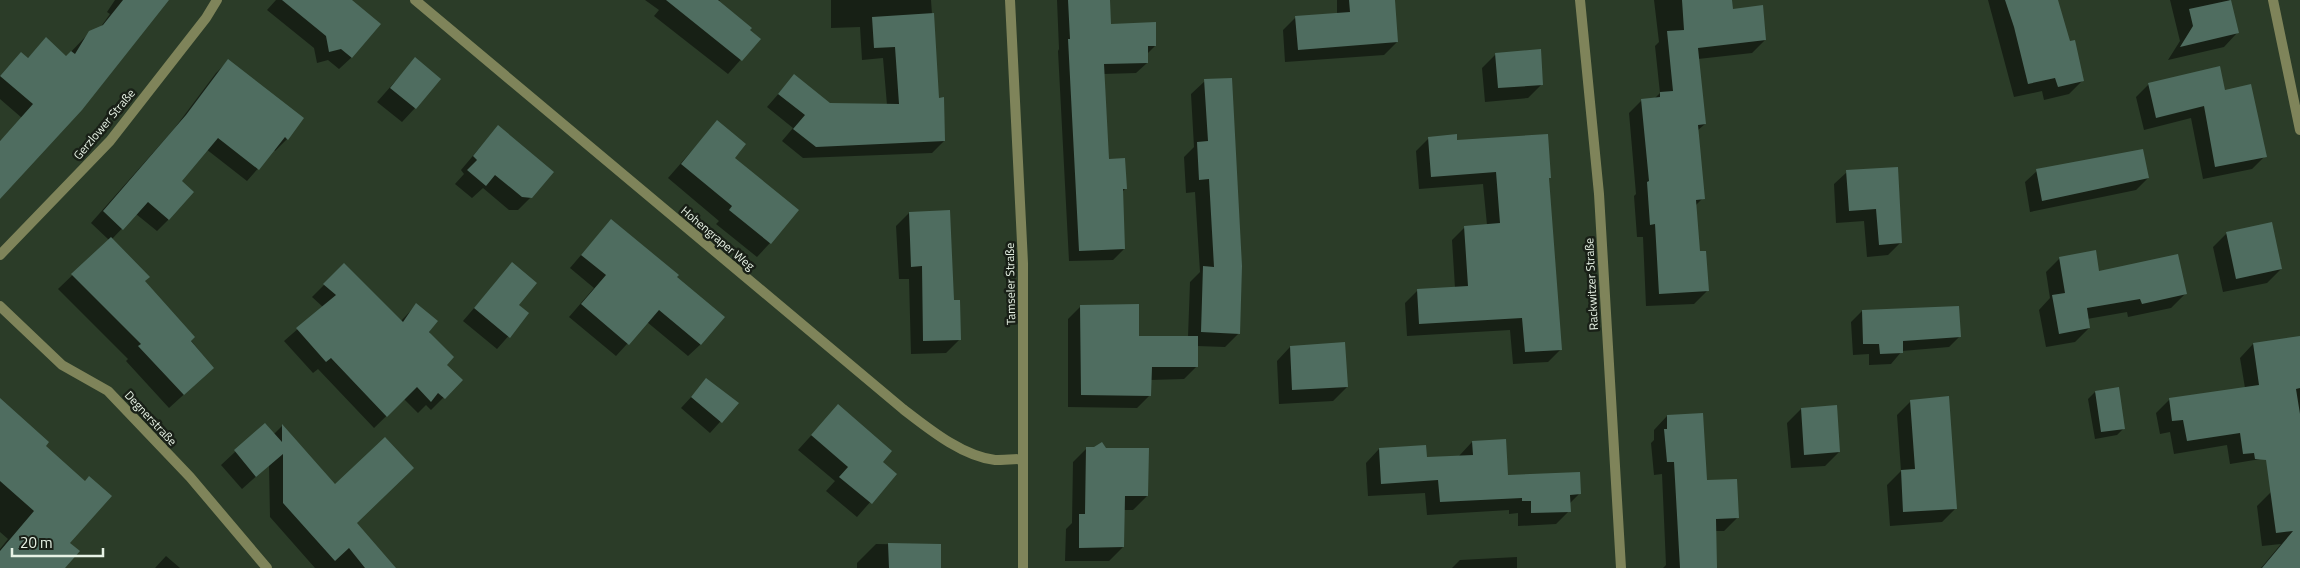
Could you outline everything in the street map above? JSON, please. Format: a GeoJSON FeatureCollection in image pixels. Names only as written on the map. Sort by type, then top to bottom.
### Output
{"type":"FeatureCollection","features":[{"type":"Feature","properties":{"kind":"street","name":"Gerzlower Straße"},"geometry":{"type":"LineString","coordinates":[[0,255],[110,141],[206,18],[216,0]]}},
{"type":"Feature","properties":{"kind":"street","name":"Hohengraper Weg"},"geometry":{"type":"LineString","coordinates":[[415,0],[919,421],[960,448],[994,460],[1023,459]]}},
{"type":"Feature","properties":{"kind":"street","name":"Tamseler Straße"},"geometry":{"type":"LineString","coordinates":[[1010,0],[1023,263],[1023,568]]}},
{"type":"Feature","properties":{"kind":"street","name":"Rackwitzer Straße"},"geometry":{"type":"LineString","coordinates":[[1580,0],[1599,194],[1621,568]]}},
{"type":"Feature","properties":{"kind":"street"},"geometry":{"type":"LineString","coordinates":[[2273,0],[2300,130]]}},
{"type":"Feature","properties":{"kind":"street","name":"Degnerstraße"},"geometry":{"type":"LineString","coordinates":[[0,306],[62,365],[108,391],[190,477],[267,568]]}},
{"type":"Feature","properties":{"kind":"building"},"geometry":{"type":"Polygon","coordinates":[[[123,0],[169,0],[82,110],[0,199],[0,141],[33,104],[0,76],[21,52],[28,58],[46,37],[66,56],[71,51],[75,54],[89,31],[103,25],[123,0]]]}},
{"type":"Feature","properties":{"kind":"building"},"geometry":{"type":"Polygon","coordinates":[[[282,0],[352,0],[381,24],[352,58],[341,49],[329,52],[326,36],[282,0]]]}},
{"type":"Feature","properties":{"kind":"building"},"geometry":{"type":"Polygon","coordinates":[[[666,0],[718,0],[752,28],[750,30],[761,39],[742,61],[666,0]]]}},
{"type":"Feature","properties":{"kind":"building"},"geometry":{"type":"Polygon","coordinates":[[[1068,0],[1110,0],[1111,24],[1156,22],[1156,46],[1148,46],[1148,63],[1104,64],[1109,159],[1125,158],[1127,189],[1123,189],[1125,249],[1079,251],[1068,39],[1070,39],[1068,0]]]}},
{"type":"Feature","properties":{"kind":"building"},"geometry":{"type":"Polygon","coordinates":[[[1349,0],[1395,0],[1398,42],[1298,50],[1295,16],[1350,12],[1349,0]]]}},
{"type":"Feature","properties":{"kind":"building"},"geometry":{"type":"Polygon","coordinates":[[[1682,0],[1732,0],[1733,9],[1763,5],[1766,40],[1698,48],[1706,124],[1698,125],[1705,199],[1696,200],[1700,251],[1706,251],[1709,291],[1659,294],[1655,224],[1650,225],[1647,182],[1649,181],[1641,99],[1660,97],[1660,92],[1673,91],[1667,31],[1684,30],[1682,0]]]}},
{"type":"Feature","properties":{"kind":"building"},"geometry":{"type":"Polygon","coordinates":[[[2005,0],[2058,0],[2070,41],[2075,40],[2084,81],[2058,87],[2055,78],[2028,84],[2014,27],[2005,0]]]}},
{"type":"Feature","properties":{"kind":"building"},"geometry":{"type":"Polygon","coordinates":[[[2231,0],[2239,33],[2180,47],[2193,26],[2189,9],[2231,0]]]}},
{"type":"Feature","properties":{"kind":"building"},"geometry":{"type":"Polygon","coordinates":[[[934,13],[939,98],[944,97],[945,141],[816,147],[793,129],[805,115],[778,94],[794,74],[830,103],[899,104],[895,47],[874,48],[872,17],[934,13]]]}},
{"type":"Feature","properties":{"kind":"building"},"geometry":{"type":"Polygon","coordinates":[[[1541,49],[1543,85],[1498,88],[1495,53],[1541,49]]]}},
{"type":"Feature","properties":{"kind":"building"},"geometry":{"type":"Polygon","coordinates":[[[415,57],[441,79],[416,109],[390,88],[415,57]]]}},
{"type":"Feature","properties":{"kind":"building"},"geometry":{"type":"Polygon","coordinates":[[[228,59],[304,118],[288,140],[285,137],[259,170],[218,138],[182,181],[194,192],[169,220],[148,202],[123,230],[103,211],[186,115],[228,59]]]}},
{"type":"Feature","properties":{"kind":"building"},"geometry":{"type":"Polygon","coordinates":[[[2220,66],[2225,90],[2251,84],[2267,157],[2215,167],[2204,106],[2156,118],[2148,83],[2220,66]]]}},
{"type":"Feature","properties":{"kind":"building"},"geometry":{"type":"Polygon","coordinates":[[[1232,78],[1242,266],[1240,334],[1201,332],[1203,266],[1214,267],[1209,179],[1199,180],[1197,142],[1208,141],[1204,79],[1232,78]]]}},
{"type":"Feature","properties":{"kind":"building"},"geometry":{"type":"Polygon","coordinates":[[[717,120],[746,144],[735,158],[799,210],[771,244],[729,210],[732,206],[681,164],[717,120]]]}},
{"type":"Feature","properties":{"kind":"building"},"geometry":{"type":"Polygon","coordinates":[[[498,125],[554,172],[532,198],[522,197],[495,175],[486,186],[467,170],[477,160],[473,156],[498,125]]]}},
{"type":"Feature","properties":{"kind":"building"},"geometry":{"type":"Polygon","coordinates":[[[1457,134],[1457,140],[1548,134],[1551,178],[1549,178],[1562,350],[1525,352],[1522,318],[1419,324],[1417,289],[1468,286],[1464,226],[1500,223],[1496,172],[1431,177],[1428,137],[1457,134]]]}},
{"type":"Feature","properties":{"kind":"building"},"geometry":{"type":"Polygon","coordinates":[[[2143,149],[2149,178],[2042,201],[2036,169],[2143,149]]]}},
{"type":"Feature","properties":{"kind":"building"},"geometry":{"type":"Polygon","coordinates":[[[1898,167],[1902,243],[1879,245],[1876,209],[1849,211],[1846,170],[1898,167]]]}},
{"type":"Feature","properties":{"kind":"building"},"geometry":{"type":"Polygon","coordinates":[[[950,210],[954,300],[960,300],[961,340],[923,341],[922,266],[911,267],[909,212],[950,210]]]}},
{"type":"Feature","properties":{"kind":"building"},"geometry":{"type":"Polygon","coordinates":[[[611,219],[679,275],[677,277],[725,317],[701,345],[659,310],[629,345],[581,304],[606,275],[581,255],[611,219]]]}},
{"type":"Feature","properties":{"kind":"building"},"geometry":{"type":"Polygon","coordinates":[[[2272,222],[2282,269],[2236,279],[2226,232],[2272,222]]]}},
{"type":"Feature","properties":{"kind":"building"},"geometry":{"type":"Polygon","coordinates":[[[111,237],[150,277],[145,281],[195,337],[191,341],[214,368],[184,395],[138,346],[141,344],[71,274],[111,237]]]}},
{"type":"Feature","properties":{"kind":"building"},"geometry":{"type":"Polygon","coordinates":[[[2096,250],[2099,271],[2178,254],[2187,294],[2142,304],[2140,299],[2087,308],[2090,328],[2059,334],[2052,295],[2065,293],[2059,257],[2096,250]]]}},
{"type":"Feature","properties":{"kind":"building"},"geometry":{"type":"Polygon","coordinates":[[[512,262],[537,283],[519,305],[529,313],[510,338],[474,308],[512,262]]]}},
{"type":"Feature","properties":{"kind":"building"},"geometry":{"type":"Polygon","coordinates":[[[344,263],[403,322],[416,303],[438,321],[429,332],[454,357],[447,365],[463,380],[445,399],[438,393],[431,402],[417,387],[387,417],[331,358],[326,362],[296,328],[336,295],[323,284],[344,263]]]}},
{"type":"Feature","properties":{"kind":"building"},"geometry":{"type":"Polygon","coordinates":[[[1139,304],[1139,336],[1198,336],[1198,367],[1152,367],[1151,396],[1081,395],[1080,305],[1139,304]]]}},
{"type":"Feature","properties":{"kind":"building"},"geometry":{"type":"Polygon","coordinates":[[[1959,306],[1961,337],[1903,341],[1903,353],[1880,354],[1879,344],[1863,344],[1862,310],[1959,306]]]}},
{"type":"Feature","properties":{"kind":"building"},"geometry":{"type":"Polygon","coordinates":[[[2300,336],[2300,388],[2296,389],[2300,414],[2300,568],[2262,568],[2293,531],[2276,533],[2266,460],[2255,459],[2254,453],[2243,454],[2240,433],[2187,441],[2183,420],[2172,421],[2169,398],[2259,385],[2253,343],[2300,336]]]}},
{"type":"Feature","properties":{"kind":"building"},"geometry":{"type":"Polygon","coordinates":[[[1345,342],[1348,387],[1292,390],[1290,346],[1345,342]]]}},
{"type":"Feature","properties":{"kind":"building"},"geometry":{"type":"Polygon","coordinates":[[[706,378],[739,403],[722,423],[691,397],[706,378]]]}},
{"type":"Feature","properties":{"kind":"building"},"geometry":{"type":"Polygon","coordinates":[[[2119,387],[2125,429],[2101,432],[2095,391],[2119,387]]]}},
{"type":"Feature","properties":{"kind":"building"},"geometry":{"type":"Polygon","coordinates":[[[1949,396],[1957,509],[1903,512],[1901,470],[1915,469],[1910,400],[1949,396]]]}},
{"type":"Feature","properties":{"kind":"building"},"geometry":{"type":"Polygon","coordinates":[[[0,398],[49,442],[46,446],[85,481],[89,476],[112,496],[70,543],[80,551],[65,568],[0,568],[0,551],[34,511],[0,481],[0,398]]]}},
{"type":"Feature","properties":{"kind":"building"},"geometry":{"type":"Polygon","coordinates":[[[838,404],[892,451],[883,462],[897,474],[872,504],[839,477],[848,467],[811,435],[838,404]]]}},
{"type":"Feature","properties":{"kind":"building"},"geometry":{"type":"Polygon","coordinates":[[[1837,405],[1840,452],[1804,455],[1801,408],[1837,405]]]}},
{"type":"Feature","properties":{"kind":"building"},"geometry":{"type":"Polygon","coordinates":[[[1703,413],[1707,480],[1737,479],[1739,518],[1716,519],[1717,568],[1680,568],[1674,462],[1667,462],[1664,429],[1667,429],[1667,415],[1703,413]]]}},
{"type":"Feature","properties":{"kind":"building"},"geometry":{"type":"Polygon","coordinates":[[[265,423],[282,442],[282,424],[335,484],[385,437],[414,468],[357,523],[396,568],[365,568],[349,548],[335,561],[283,503],[283,454],[256,477],[234,450],[265,423]]]}},
{"type":"Feature","properties":{"kind":"building"},"geometry":{"type":"Polygon","coordinates":[[[1506,439],[1508,475],[1580,472],[1581,494],[1570,495],[1571,512],[1531,513],[1531,501],[1522,501],[1522,498],[1440,502],[1438,480],[1381,484],[1379,448],[1426,445],[1427,457],[1473,455],[1472,441],[1506,439]]]}},
{"type":"Feature","properties":{"kind":"building"},"geometry":{"type":"Polygon","coordinates":[[[1102,442],[1106,448],[1149,448],[1148,496],[1125,496],[1124,547],[1079,548],[1079,514],[1085,514],[1086,447],[1094,447],[1102,442]]]}},
{"type":"Feature","properties":{"kind":"building"},"geometry":{"type":"Polygon","coordinates":[[[888,543],[941,544],[941,568],[889,568],[888,543]]]}}]}
